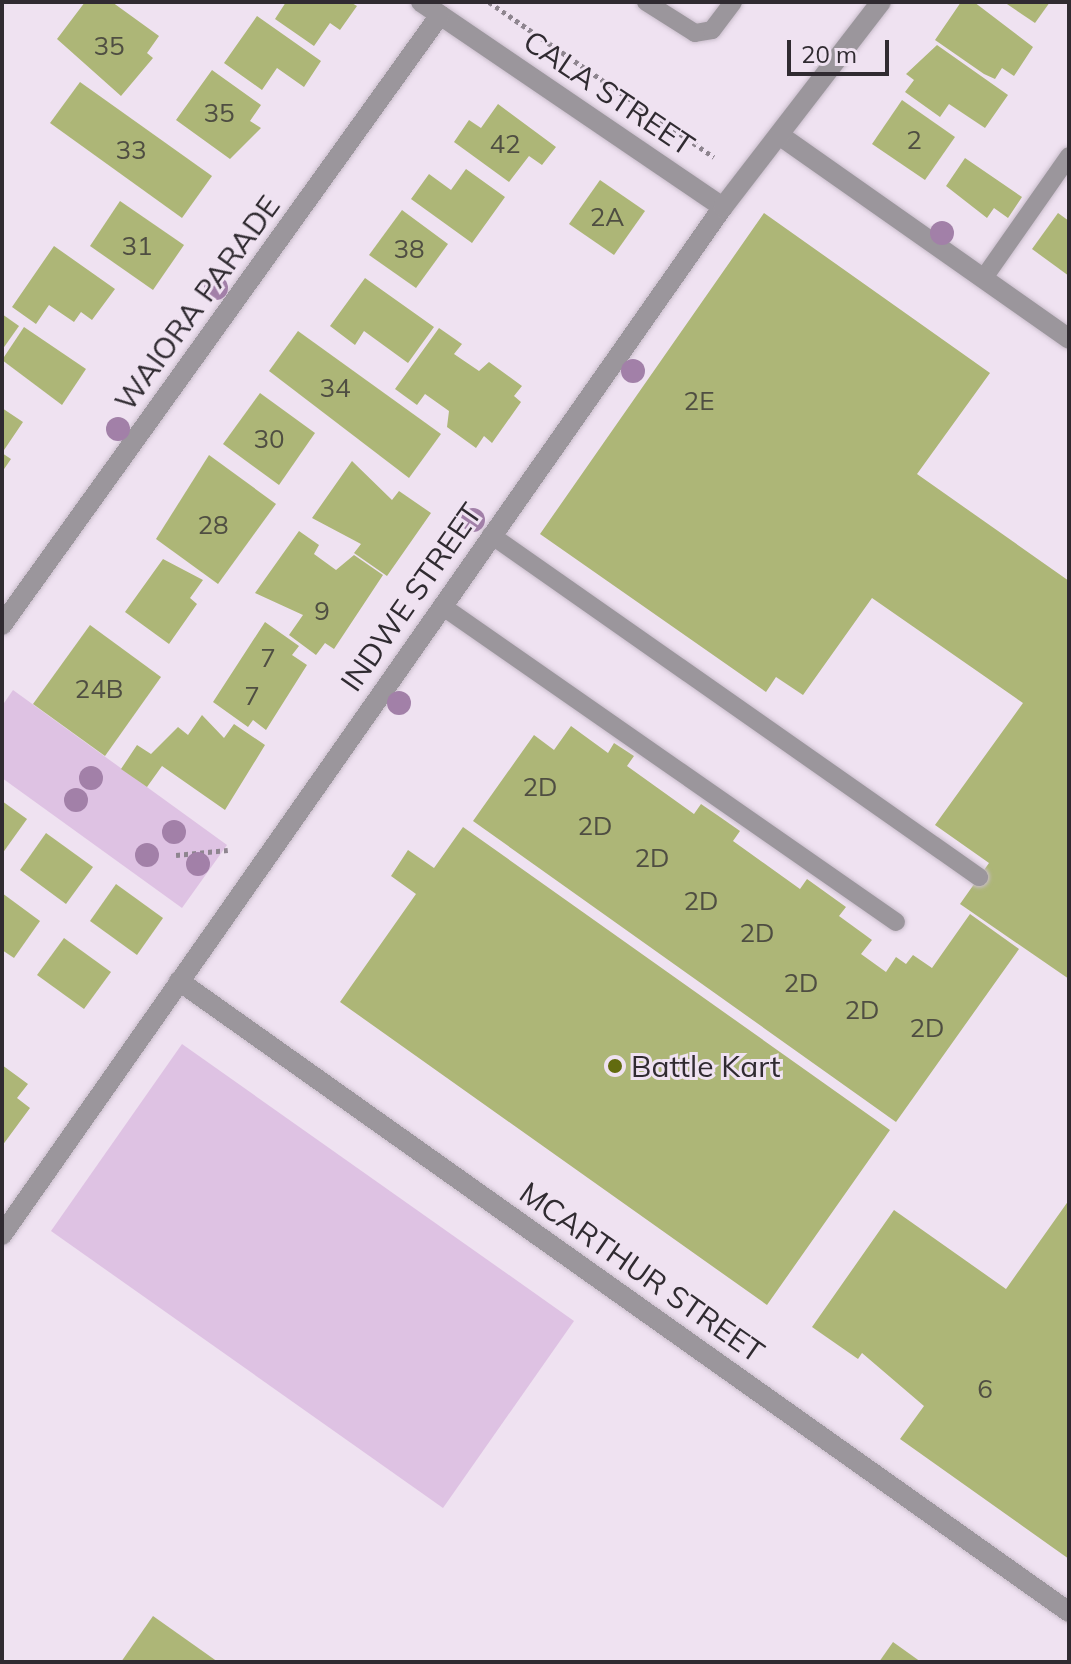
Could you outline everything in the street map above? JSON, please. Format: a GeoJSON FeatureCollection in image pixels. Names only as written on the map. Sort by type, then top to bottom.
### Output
{"type":"FeatureCollection","features":[{"type":"Feature","properties":{"kind":"street","name":"CALA STREET"},"geometry":{"type":"LineString","coordinates":[[421,2],[723,207]]}},
{"type":"Feature","properties":{"kind":"street","name":"INDWE STREET"},"geometry":{"type":"LineString","coordinates":[[2,1235],[723,207],[782,137],[881,2]]}},
{"type":"Feature","properties":{"kind":"street","name":"WAIORA PARADE"},"geometry":{"type":"LineString","coordinates":[[2,625],[440,15]]}},
{"type":"Feature","properties":{"kind":"street"},"geometry":{"type":"LineString","coordinates":[[782,137],[1069,339]]}},
{"type":"Feature","properties":{"kind":"street","name":"MCARTHUR STREET"},"geometry":{"type":"LineString","coordinates":[[179,981],[1069,1612]]}},
{"type":"Feature","properties":{"kind":"lane"},"geometry":{"type":"LineString","coordinates":[[646,2],[704,33],[733,2]]}},
{"type":"Feature","properties":{"kind":"lane"},"geometry":{"type":"LineString","coordinates":[[983,279],[1069,156]]}},
{"type":"Feature","properties":{"kind":"lane"},"geometry":{"type":"LineString","coordinates":[[491,535],[979,877]]}},
{"type":"Feature","properties":{"kind":"lane"},"geometry":{"type":"LineString","coordinates":[[442,606],[896,922]]}},
{"type":"Feature","properties":{"kind":"path"},"geometry":{"type":"LineString","coordinates":[[489,2],[714,157]]}},
{"type":"Feature","properties":{"kind":"path"},"geometry":{"type":"LineString","coordinates":[[176,855],[228,850]]}},
{"type":"Feature","properties":{"kind":"shaded area"},"geometry":{"type":"Polygon","coordinates":[[[13,690],[227,845],[182,908],[2,778],[2,706],[13,690]]]}},
{"type":"Feature","properties":{"kind":"shaded area"},"geometry":{"type":"Polygon","coordinates":[[[182,1044],[574,1321],[443,1508],[51,1231],[182,1044]]]}},
{"type":"Feature","properties":{"kind":"building"},"geometry":{"type":"Polygon","coordinates":[[[85,2],[112,2],[159,36],[147,53],[153,58],[121,96],[57,39],[85,2]]]}},
{"type":"Feature","properties":{"kind":"building"},"geometry":{"type":"Polygon","coordinates":[[[286,2],[350,2],[357,6],[340,30],[330,23],[314,46],[275,19],[286,2]]]}},
{"type":"Feature","properties":{"kind":"building"},"geometry":{"type":"Polygon","coordinates":[[[961,2],[974,2],[1033,47],[1014,76],[1002,68],[995,79],[984,74],[935,40],[961,2]]]}},
{"type":"Feature","properties":{"kind":"building"},"geometry":{"type":"Polygon","coordinates":[[[1004,2],[1050,2],[1035,23],[1004,2]]]}},
{"type":"Feature","properties":{"kind":"building"},"geometry":{"type":"Polygon","coordinates":[[[257,16],[321,61],[304,87],[277,68],[262,90],[224,63],[257,16]]]}},
{"type":"Feature","properties":{"kind":"building"},"geometry":{"type":"Polygon","coordinates":[[[937,45],[1008,95],[985,128],[949,104],[940,117],[905,92],[914,80],[906,74],[937,45]]]}},
{"type":"Feature","properties":{"kind":"building"},"geometry":{"type":"Polygon","coordinates":[[[212,70],[261,105],[250,121],[261,128],[230,159],[176,120],[212,70]]]}},
{"type":"Feature","properties":{"kind":"building"},"geometry":{"type":"Polygon","coordinates":[[[80,82],[212,176],[182,218],[50,123],[80,82]]]}},
{"type":"Feature","properties":{"kind":"building"},"geometry":{"type":"Polygon","coordinates":[[[902,100],[955,137],[925,180],[872,144],[902,100]]]}},
{"type":"Feature","properties":{"kind":"building"},"geometry":{"type":"Polygon","coordinates":[[[498,104],[556,147],[542,165],[529,156],[509,182],[454,142],[469,120],[481,128],[498,104]]]}},
{"type":"Feature","properties":{"kind":"building"},"geometry":{"type":"Polygon","coordinates":[[[965,158],[1022,197],[1008,218],[994,208],[987,218],[946,186],[965,158]]]}},
{"type":"Feature","properties":{"kind":"building"},"geometry":{"type":"Polygon","coordinates":[[[466,169],[505,197],[472,243],[411,199],[429,174],[451,190],[466,169]]]}},
{"type":"Feature","properties":{"kind":"building"},"geometry":{"type":"Polygon","coordinates":[[[600,180],[645,211],[614,255],[569,224],[600,180]]]}},
{"type":"Feature","properties":{"kind":"building"},"geometry":{"type":"Polygon","coordinates":[[[120,201],[184,245],[153,290],[90,246],[120,201]]]}},
{"type":"Feature","properties":{"kind":"building"},"geometry":{"type":"Polygon","coordinates":[[[402,210],[448,244],[416,288],[369,255],[402,210]]]}},
{"type":"Feature","properties":{"kind":"building"},"geometry":{"type":"Polygon","coordinates":[[[764,213],[990,373],[917,474],[1069,581],[1069,979],[960,904],[989,863],[935,825],[1023,703],[872,598],[803,695],[776,677],[766,692],[540,534],[764,213]]]}},
{"type":"Feature","properties":{"kind":"building"},"geometry":{"type":"Polygon","coordinates":[[[1058,213],[1069,221],[1069,276],[1032,249],[1058,213]]]}},
{"type":"Feature","properties":{"kind":"building"},"geometry":{"type":"Polygon","coordinates":[[[54,246],[115,289],[92,320],[81,312],[74,322],[49,305],[36,324],[12,307],[54,246]]]}},
{"type":"Feature","properties":{"kind":"building"},"geometry":{"type":"Polygon","coordinates":[[[365,278],[434,327],[408,363],[364,331],[355,345],[330,326],[365,278]]]}},
{"type":"Feature","properties":{"kind":"building"},"geometry":{"type":"Polygon","coordinates":[[[2,314],[19,326],[2,350],[2,314]]]}},
{"type":"Feature","properties":{"kind":"building"},"geometry":{"type":"Polygon","coordinates":[[[24,327],[86,369],[62,405],[2,360],[24,327]]]}},
{"type":"Feature","properties":{"kind":"building"},"geometry":{"type":"Polygon","coordinates":[[[439,328],[462,344],[454,354],[479,371],[489,362],[522,386],[514,396],[521,402],[492,443],[484,436],[476,448],[447,427],[449,411],[425,394],[417,405],[395,389],[439,328]]]}},
{"type":"Feature","properties":{"kind":"building"},"geometry":{"type":"Polygon","coordinates":[[[298,331],[441,434],[409,478],[269,371],[298,331]]]}},
{"type":"Feature","properties":{"kind":"building"},"geometry":{"type":"Polygon","coordinates":[[[260,393],[315,433],[279,485],[223,444],[260,393]]]}},
{"type":"Feature","properties":{"kind":"building"},"geometry":{"type":"Polygon","coordinates":[[[2,408],[23,422],[2,453],[2,408]]]}},
{"type":"Feature","properties":{"kind":"building"},"geometry":{"type":"Polygon","coordinates":[[[2,453],[11,459],[2,472],[2,453]]]}},
{"type":"Feature","properties":{"kind":"building"},"geometry":{"type":"Polygon","coordinates":[[[209,455],[276,504],[218,584],[156,539],[209,455]]]}},
{"type":"Feature","properties":{"kind":"building"},"geometry":{"type":"Polygon","coordinates":[[[352,461],[392,500],[399,491],[431,513],[387,576],[354,553],[361,544],[312,518],[352,461]]]}},
{"type":"Feature","properties":{"kind":"building"},"geometry":{"type":"Polygon","coordinates":[[[299,531],[319,545],[314,554],[336,570],[354,555],[383,575],[334,649],[325,643],[316,655],[289,635],[303,615],[255,593],[299,531]]]}},
{"type":"Feature","properties":{"kind":"building"},"geometry":{"type":"Polygon","coordinates":[[[163,559],[203,580],[190,598],[197,604],[169,644],[125,612],[163,559]]]}},
{"type":"Feature","properties":{"kind":"building"},"geometry":{"type":"Polygon","coordinates":[[[265,622],[299,646],[292,655],[307,665],[266,730],[253,720],[248,727],[213,702],[265,622]]]}},
{"type":"Feature","properties":{"kind":"building"},"geometry":{"type":"Polygon","coordinates":[[[90,625],[161,677],[105,756],[33,704],[90,625]]]}},
{"type":"Feature","properties":{"kind":"building"},"geometry":{"type":"Polygon","coordinates":[[[202,715],[224,738],[234,724],[265,745],[225,810],[162,766],[147,787],[121,769],[137,745],[151,754],[178,727],[188,735],[202,715]]]}},
{"type":"Feature","properties":{"kind":"building"},"geometry":{"type":"Polygon","coordinates":[[[571,726],[608,753],[614,743],[634,756],[627,766],[694,814],[701,804],[740,831],[733,841],[800,889],[807,879],[846,907],[839,916],[872,940],[861,954],[886,972],[896,957],[906,964],[913,955],[932,968],[970,914],[1019,949],[896,1122],[473,821],[534,735],[554,750],[571,726]]]}},
{"type":"Feature","properties":{"kind":"building"},"geometry":{"type":"Polygon","coordinates":[[[2,801],[27,819],[2,854],[2,801]]]}},
{"type":"Feature","properties":{"kind":"building","name":"Battle Kart"},"geometry":{"type":"Polygon","coordinates":[[[463,827],[890,1130],[767,1305],[340,1002],[416,894],[391,876],[408,850],[434,868],[463,827]]]}},
{"type":"Feature","properties":{"kind":"building"},"geometry":{"type":"Polygon","coordinates":[[[46,833],[93,867],[66,904],[20,870],[46,833]]]}},
{"type":"Feature","properties":{"kind":"building"},"geometry":{"type":"Polygon","coordinates":[[[116,884],[163,918],[137,955],[90,921],[116,884]]]}},
{"type":"Feature","properties":{"kind":"building"},"geometry":{"type":"Polygon","coordinates":[[[2,893],[40,921],[14,958],[2,950],[2,893]]]}},
{"type":"Feature","properties":{"kind":"building"},"geometry":{"type":"Polygon","coordinates":[[[64,938],[111,972],[84,1009],[37,975],[64,938]]]}},
{"type":"Feature","properties":{"kind":"building"},"geometry":{"type":"Polygon","coordinates":[[[2,1065],[28,1084],[17,1098],[30,1108],[2,1146],[2,1065]]]}},
{"type":"Feature","properties":{"kind":"building"},"geometry":{"type":"Polygon","coordinates":[[[1069,1200],[1069,1559],[900,1439],[924,1406],[862,1353],[858,1359],[812,1327],[894,1210],[1006,1289],[1069,1200]]]}},
{"type":"Feature","properties":{"kind":"building"},"geometry":{"type":"Polygon","coordinates":[[[153,1616],[218,1662],[121,1662],[153,1616]]]}},
{"type":"Feature","properties":{"kind":"building"},"geometry":{"type":"Polygon","coordinates":[[[893,1642],[921,1662],[879,1662],[893,1642]]]}},
{"type":"Feature","properties":{"kind":"place","name":"Battle Kart"},"geometry":{"type":"Point","coordinates":[615,1066]}}]}
